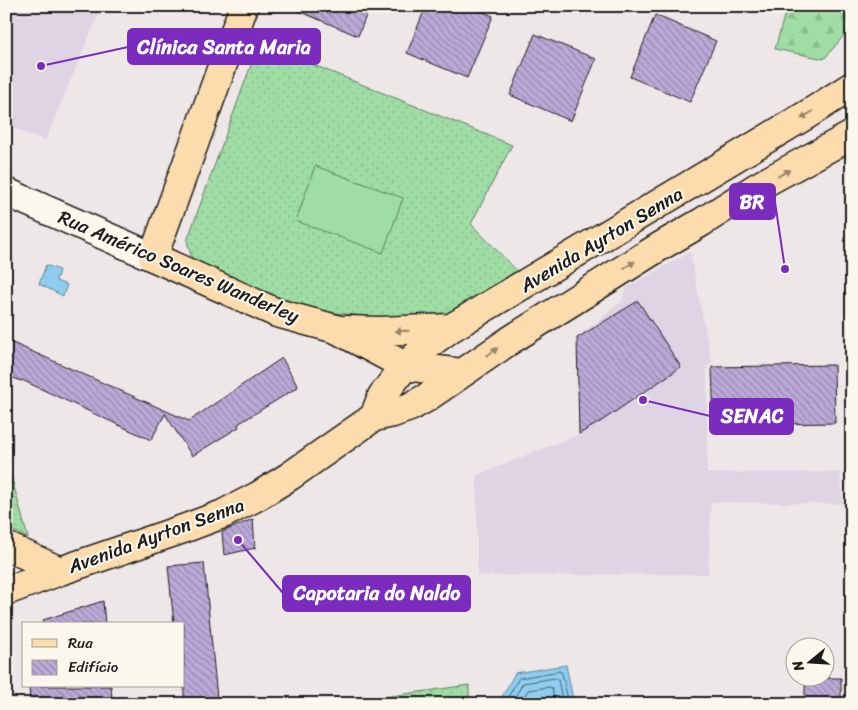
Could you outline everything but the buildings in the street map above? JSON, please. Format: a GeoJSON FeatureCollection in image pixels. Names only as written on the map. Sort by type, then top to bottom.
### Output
{"type":"FeatureCollection","features":[{"type":"Feature","properties":{"kind":"main road"},"geometry":{"type":"LineString","coordinates":[[153,257],[244,6]]}},
{"type":"Feature","properties":{"kind":"main road","name":"Avenida Ayrton Senna"},"geometry":{"type":"LineString","coordinates":[[384,415],[382,396],[404,366],[451,328],[850,90]]}},
{"type":"Feature","properties":{"kind":"main road","name":"Avenida Ayrton Senna"},"geometry":{"type":"LineString","coordinates":[[6,591],[223,514],[266,491],[384,415],[410,407],[509,341],[757,187],[849,143]]}},
{"type":"Feature","properties":{"kind":"main road","name":"Rua Américo Soares Wanderley"},"geometry":{"type":"LineString","coordinates":[[153,257],[277,312],[336,329],[404,366],[462,373]]}},
{"type":"Feature","properties":{"kind":"main road"},"geometry":{"type":"LineString","coordinates":[[336,329],[379,331],[451,328]]}},
{"type":"Feature","properties":{"kind":"main road"},"geometry":{"type":"LineString","coordinates":[[6,546],[60,571]]}},
{"type":"Feature","properties":{"kind":"street","name":"Rua Américo Soares Wanderley"},"geometry":{"type":"LineString","coordinates":[[6,192],[153,257]]}},
{"type":"Feature","properties":{"kind":"shaded area"},"geometry":{"type":"Polygon","coordinates":[[[6,6],[102,6],[45,141],[6,125],[6,6]]]}},
{"type":"Feature","properties":{"kind":"shaded area"},"geometry":{"type":"Polygon","coordinates":[[[690,252],[712,364],[707,366],[707,473],[840,472],[843,504],[711,502],[708,574],[477,576],[477,475],[579,434],[577,338],[622,301],[626,288],[690,252]]]}},
{"type":"Feature","properties":{"kind":"green space"},"geometry":{"type":"Polygon","coordinates":[[[787,6],[852,6],[852,26],[824,59],[775,49],[787,6]]]}},
{"type":"Feature","properties":{"kind":"green space"},"geometry":{"type":"Polygon","coordinates":[[[259,43],[512,145],[471,224],[521,275],[445,318],[386,318],[325,312],[287,302],[193,263],[187,241],[259,43]]]}},
{"type":"Feature","properties":{"kind":"green space"},"geometry":{"type":"Polygon","coordinates":[[[315,166],[403,198],[383,253],[296,221],[315,166]]]}},
{"type":"Feature","properties":{"kind":"green space"},"geometry":{"type":"Polygon","coordinates":[[[6,457],[28,538],[6,527],[6,457]]]}},
{"type":"Feature","properties":{"kind":"green space"},"geometry":{"type":"Polygon","coordinates":[[[469,685],[469,704],[334,704],[469,685]]]}},
{"type":"Feature","properties":{"kind":"water"},"geometry":{"type":"Polygon","coordinates":[[[46,265],[59,270],[56,281],[67,285],[63,296],[39,284],[46,265]]]}},
{"type":"Feature","properties":{"kind":"water"},"geometry":{"type":"Polygon","coordinates":[[[566,665],[574,704],[498,704],[515,673],[566,665]]]}},
{"type":"Feature","properties":{"kind":"place","name":"Clínica Santa Maria"},"geometry":{"type":"Point","coordinates":[41,66]}},
{"type":"Feature","properties":{"kind":"place","name":"BR"},"geometry":{"type":"Point","coordinates":[785,269]}},
{"type":"Feature","properties":{"kind":"place","name":"SENAC"},"geometry":{"type":"Point","coordinates":[643,400]}},
{"type":"Feature","properties":{"kind":"place","name":"Capotaria do Naldo"},"geometry":{"type":"Point","coordinates":[238,540]}}]}
